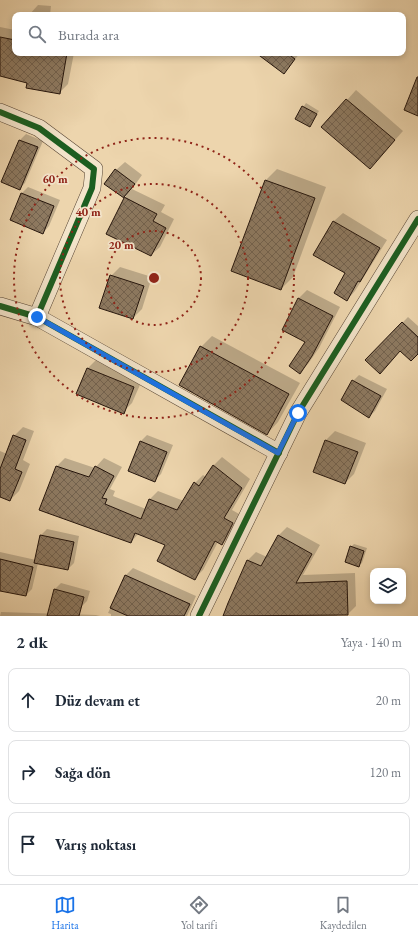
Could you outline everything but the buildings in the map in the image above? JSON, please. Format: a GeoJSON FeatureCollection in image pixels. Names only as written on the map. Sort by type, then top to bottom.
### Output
{"type":"FeatureCollection","features":[{"type":"Feature","properties":{"kind":"street"},"geometry":{"type":"LineString","coordinates":[[0,112],[39,128],[94,169],[92,188],[37,317]]}},
{"type":"Feature","properties":{"kind":"street"},"geometry":{"type":"LineString","coordinates":[[199,616],[298,413],[418,219]]}},
{"type":"Feature","properties":{"kind":"street"},"geometry":{"type":"LineString","coordinates":[[0,306],[37,317],[278,453]]}},
{"type":"Feature","properties":{"kind":"cycle path"},"geometry":{"type":"LineString","coordinates":[[0,112],[39,128],[94,169],[92,188],[37,317]]}},
{"type":"Feature","properties":{"kind":"cycle path"},"geometry":{"type":"LineString","coordinates":[[199,616],[298,413],[418,219]]}},
{"type":"Feature","properties":{"kind":"cycle path"},"geometry":{"type":"LineString","coordinates":[[0,306],[37,317],[279,453]]}},
{"type":"Feature","properties":{"kind":"route"},"geometry":{"type":"LineString","coordinates":[[37,317],[278,453],[298,413]]}}]}
